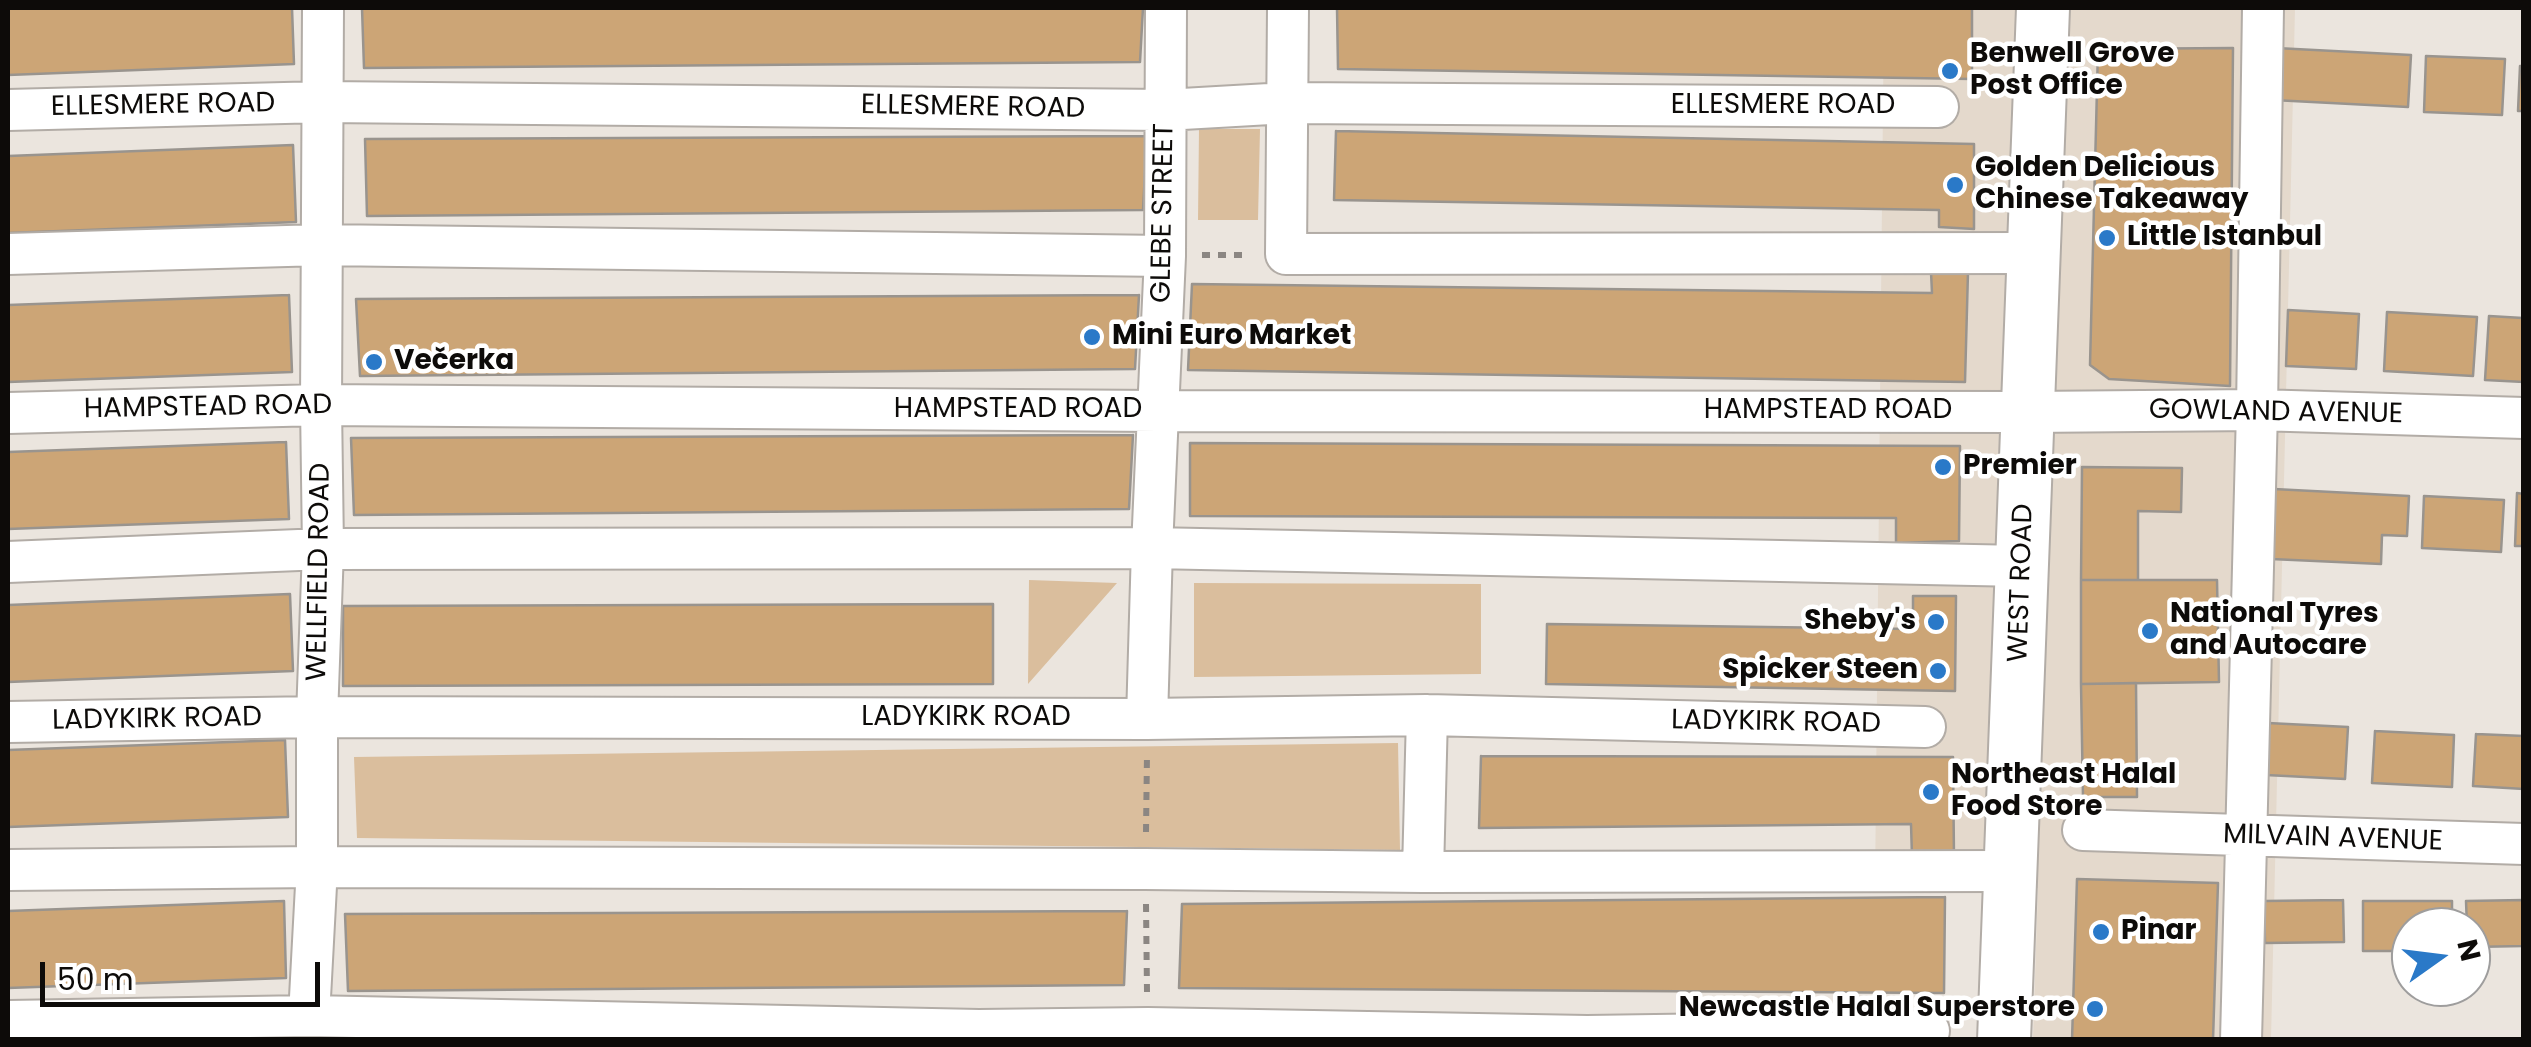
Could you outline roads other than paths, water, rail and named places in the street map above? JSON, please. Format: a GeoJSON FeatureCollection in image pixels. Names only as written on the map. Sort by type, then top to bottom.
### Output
{"type":"FeatureCollection","features":[{"type":"Feature","properties":{"kind":"main road","name":"WEST ROAD"},"geometry":{"type":"LineString","coordinates":[[2004,1040],[2043,8]]}},
{"type":"Feature","properties":{"kind":"street","name":"WELLFIELD ROAD"},"geometry":{"type":"LineString","coordinates":[[309,1016],[317,867],[323,549],[323,8]]}},
{"type":"Feature","properties":{"kind":"street","name":"GLEBE STREET"},"geometry":{"type":"LineString","coordinates":[[1148,719],[1166,256],[1166,8]]}},
{"type":"Feature","properties":{"kind":"street"},"geometry":{"type":"LineString","coordinates":[[1288,8],[1286,254],[2034,252]]}},
{"type":"Feature","properties":{"kind":"street"},"geometry":{"type":"LineString","coordinates":[[2241,1040],[2263,8]]}},
{"type":"Feature","properties":{"kind":"street","name":"ELLESMERE ROAD"},"geometry":{"type":"LineString","coordinates":[[8,110],[324,102],[1165,110],[1287,103],[1938,108]]}},
{"type":"Feature","properties":{"kind":"street"},"geometry":{"type":"LineString","coordinates":[[8,254],[322,245],[1166,256]]}},
{"type":"Feature","properties":{"kind":"street","name":"HAMPSTEAD ROAD"},"geometry":{"type":"LineString","coordinates":[[8,413],[321,405],[2028,412]]}},
{"type":"Feature","properties":{"kind":"street","name":"GOWLAND AVENUE"},"geometry":{"type":"LineString","coordinates":[[2028,412],[2257,410],[2524,418]]}},
{"type":"Feature","properties":{"kind":"street"},"geometry":{"type":"LineString","coordinates":[[8,562],[323,549],[1152,548],[2022,566]]}},
{"type":"Feature","properties":{"kind":"street"},"geometry":{"type":"LineString","coordinates":[[1424,872],[1427,715]]}},
{"type":"Feature","properties":{"kind":"street","name":"LADYKIRK ROAD"},"geometry":{"type":"LineString","coordinates":[[8,722],[317,717],[1148,719],[1427,715],[1925,727]]}},
{"type":"Feature","properties":{"kind":"street","name":"MILVAIN AVENUE"},"geometry":{"type":"LineString","coordinates":[[2083,830],[2524,844]]}},
{"type":"Feature","properties":{"kind":"street"},"geometry":{"type":"LineString","coordinates":[[8,870],[317,867],[2011,871]]}},
{"type":"Feature","properties":{"kind":"street"},"geometry":{"type":"LineString","coordinates":[[8,1021],[309,1016],[979,1035],[1148,1028],[1249,1035],[1587,1038],[1930,1032]]}},
{"type":"Feature","properties":{"kind":"place","name":"Benwell Grove Post Office"},"geometry":{"type":"Point","coordinates":[1950,71]}},
{"type":"Feature","properties":{"kind":"place","name":"Golden Delicious Chinese Takeaway"},"geometry":{"type":"Point","coordinates":[1955,185]}},
{"type":"Feature","properties":{"kind":"place","name":"Little Istanbul"},"geometry":{"type":"Point","coordinates":[2107,238]}},
{"type":"Feature","properties":{"kind":"place","name":"Mini Euro Market"},"geometry":{"type":"Point","coordinates":[1092,337]}},
{"type":"Feature","properties":{"kind":"place","name":"Večerka"},"geometry":{"type":"Point","coordinates":[374,362]}},
{"type":"Feature","properties":{"kind":"place","name":"Premier"},"geometry":{"type":"Point","coordinates":[1943,467]}},
{"type":"Feature","properties":{"kind":"place","name":"Sheby's"},"geometry":{"type":"Point","coordinates":[1936,622]}},
{"type":"Feature","properties":{"kind":"place","name":"National Tyres and Autocare"},"geometry":{"type":"Point","coordinates":[2150,631]}},
{"type":"Feature","properties":{"kind":"place","name":"Spicker Steen"},"geometry":{"type":"Point","coordinates":[1938,671]}},
{"type":"Feature","properties":{"kind":"place","name":"Northeast Halal Food Store"},"geometry":{"type":"Point","coordinates":[1931,792]}},
{"type":"Feature","properties":{"kind":"place","name":"Pinar"},"geometry":{"type":"Point","coordinates":[2101,932]}},
{"type":"Feature","properties":{"kind":"place","name":"Newcastle Halal Superstore"},"geometry":{"type":"Point","coordinates":[2095,1009]}}]}
